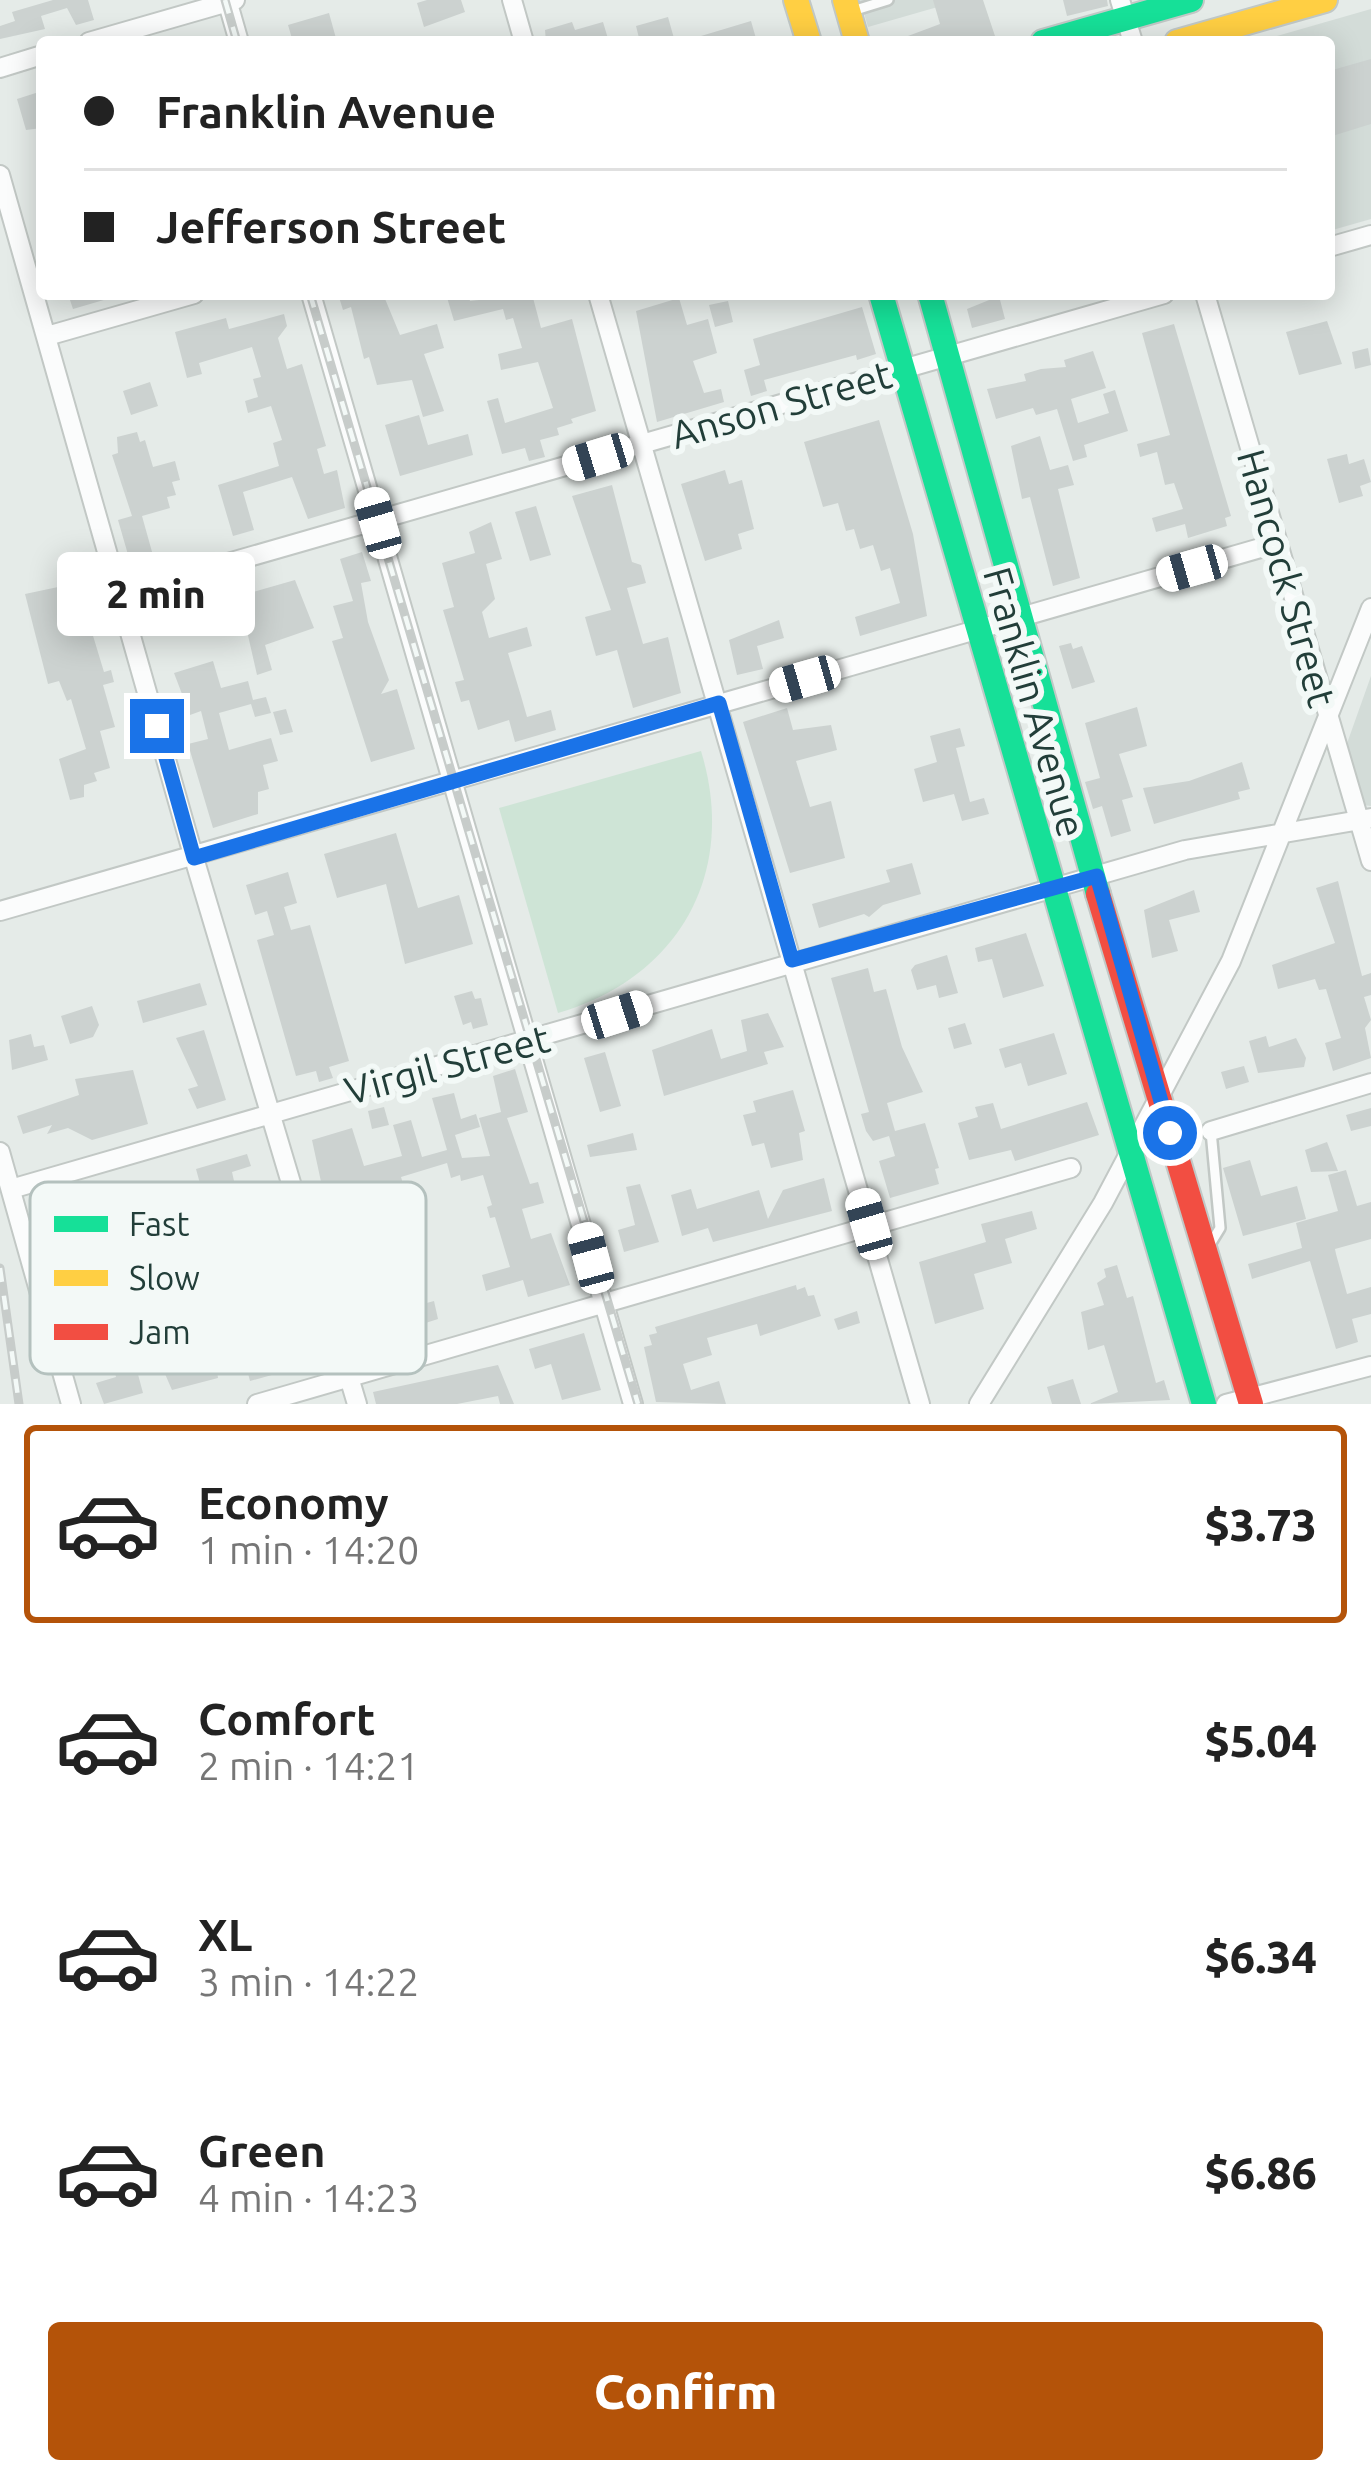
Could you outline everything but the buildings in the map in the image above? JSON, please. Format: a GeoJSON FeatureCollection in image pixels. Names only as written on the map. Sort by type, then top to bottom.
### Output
{"type":"FeatureCollection","features":[{"type":"Feature","properties":{"kind":"main road"},"geometry":{"type":"LineString","coordinates":[[796,0],[807,36]]}},
{"type":"Feature","properties":{"kind":"main road"},"geometry":{"type":"LineString","coordinates":[[1198,36],[1325,0]]}},
{"type":"Feature","properties":{"kind":"main road"},"geometry":{"type":"LineString","coordinates":[[1066,36],[1174,2]]}},
{"type":"Feature","properties":{"kind":"main road"},"geometry":{"type":"LineString","coordinates":[[847,6],[855,36]]}},
{"type":"Feature","properties":{"kind":"main road","name":"Franklin Avenue"},"geometry":{"type":"LineString","coordinates":[[883,300],[1050,890],[1204,1404]]}},
{"type":"Feature","properties":{"kind":"main road","name":"Franklin Avenue"},"geometry":{"type":"LineString","coordinates":[[932,300],[1069,794],[1205,1250],[1242,1402]]}},
{"type":"Feature","properties":{"kind":"street"},"geometry":{"type":"LineString","coordinates":[[512,0],[522,36]]}},
{"type":"Feature","properties":{"kind":"street"},"geometry":{"type":"LineString","coordinates":[[110,36],[230,1],[237,36]]}},
{"type":"Feature","properties":{"kind":"street"},"geometry":{"type":"LineString","coordinates":[[1174,2],[1177,36]]}},
{"type":"Feature","properties":{"kind":"street"},"geometry":{"type":"LineString","coordinates":[[0,68],[36,58]]}},
{"type":"Feature","properties":{"kind":"street"},"geometry":{"type":"LineString","coordinates":[[0,176],[36,299]]}},
{"type":"Feature","properties":{"kind":"street"},"geometry":{"type":"LineString","coordinates":[[1335,245],[1371,235]]}},
{"type":"Feature","properties":{"kind":"street"},"geometry":{"type":"LineString","coordinates":[[36,300],[194,858],[294,1182]]}},
{"type":"Feature","properties":{"kind":"street"},"geometry":{"type":"LineString","coordinates":[[47,336],[173,300]]}},
{"type":"Feature","properties":{"kind":"street"},"geometry":{"type":"LineString","coordinates":[[313,300],[633,1404]]}},
{"type":"Feature","properties":{"kind":"street"},"geometry":{"type":"LineString","coordinates":[[600,300],[920,1404]]}},
{"type":"Feature","properties":{"kind":"street","name":"Anson Street"},"geometry":{"type":"LineString","coordinates":[[120,594],[1143,300]]}},
{"type":"Feature","properties":{"kind":"street","name":"Hancock Street"},"geometry":{"type":"LineString","coordinates":[[1207,300],[1328,721],[1365,819],[1371,861]]}},
{"type":"Feature","properties":{"kind":"street"},"geometry":{"type":"LineString","coordinates":[[0,911],[1278,543]]}},
{"type":"Feature","properties":{"kind":"street"},"geometry":{"type":"LineString","coordinates":[[979,1404],[1103,1203],[1231,961],[1287,831],[1371,608]]}},
{"type":"Feature","properties":{"kind":"street","name":"Virgil Street"},"geometry":{"type":"LineString","coordinates":[[35,1182],[1185,850],[1365,819]]}},
{"type":"Feature","properties":{"kind":"street"},"geometry":{"type":"LineString","coordinates":[[1211,1131],[1371,1083]]}},
{"type":"Feature","properties":{"kind":"street"},"geometry":{"type":"LineString","coordinates":[[0,1152],[30,1257]]}},
{"type":"Feature","properties":{"kind":"street"},"geometry":{"type":"LineString","coordinates":[[426,1355],[1071,1168]]}},
{"type":"Feature","properties":{"kind":"street","name":"Virgil Street"},"geometry":{"type":"LineString","coordinates":[[11,1189],[30,1183]]}},
{"type":"Feature","properties":{"kind":"street"},"geometry":{"type":"LineString","coordinates":[[1242,1402],[1371,1366]]}},
{"type":"Feature","properties":{"kind":"street"},"geometry":{"type":"LineString","coordinates":[[63,1374],[71,1404]]}},
{"type":"Feature","properties":{"kind":"street"},"geometry":{"type":"LineString","coordinates":[[349,1374],[358,1404]]}},
{"type":"Feature","properties":{"kind":"street"},"geometry":{"type":"LineString","coordinates":[[257,1404],[360,1374]]}},
{"type":"Feature","properties":{"kind":"lane"},"geometry":{"type":"LineString","coordinates":[[847,6],[888,0]]}},
{"type":"Feature","properties":{"kind":"lane"},"geometry":{"type":"LineString","coordinates":[[1205,1250],[1220,1228],[1211,1131]]}},
{"type":"Feature","properties":{"kind":"shaded area"},"geometry":{"type":"Polygon","coordinates":[[[860,0],[962,0],[868,27],[860,0]]]}},
{"type":"Feature","properties":{"kind":"shaded area"},"geometry":{"type":"Polygon","coordinates":[[[1371,9],[1371,219],[1335,229],[1335,36],[1277,36],[1371,9]]]}},
{"type":"Feature","properties":{"kind":"shaded area"},"geometry":{"type":"Polygon","coordinates":[[[1371,676],[1371,806],[1363,805],[1345,749],[1371,676]]]}},
{"type":"Feature","properties":{"kind":"green space"},"geometry":{"type":"Polygon","coordinates":[[[701,751],[710,796],[711,838],[704,878],[689,914],[667,946],[637,974],[601,996],[558,1013],[499,808],[701,751]]]}},
{"type":"Feature","properties":{"kind":"railway"},"geometry":{"type":"LineString","coordinates":[[225,0],[235,36]]}},
{"type":"Feature","properties":{"kind":"railway"},"geometry":{"type":"LineString","coordinates":[[312,300],[638,1404]]}},
{"type":"Feature","properties":{"kind":"railway"},"geometry":{"type":"LineString","coordinates":[[0,1268],[19,1404]]}},
{"type":"Feature","properties":{"kind":"traffic: fast"},"geometry":{"type":"LineString","coordinates":[[1064,36],[1191,0]]}},
{"type":"Feature","properties":{"kind":"traffic: fast"},"geometry":{"type":"LineString","coordinates":[[883,300],[1204,1404]]}},
{"type":"Feature","properties":{"kind":"traffic: fast"},"geometry":{"type":"LineString","coordinates":[[932,300],[1098,894]]}},
{"type":"Feature","properties":{"kind":"traffic: slow"},"geometry":{"type":"LineString","coordinates":[[796,0],[807,36]]}},
{"type":"Feature","properties":{"kind":"traffic: slow"},"geometry":{"type":"LineString","coordinates":[[845,0],[855,36]]}},
{"type":"Feature","properties":{"kind":"traffic: slow"},"geometry":{"type":"LineString","coordinates":[[1198,36],[1325,0]]}},
{"type":"Feature","properties":{"kind":"traffic: jam"},"geometry":{"type":"LineString","coordinates":[[1098,894],[1251,1404]]}},
{"type":"Feature","properties":{"kind":"route"},"geometry":{"type":"LineString","coordinates":[[157,726],[194,858],[719,703],[792,960],[1097,876],[1170,1133]]}}]}
